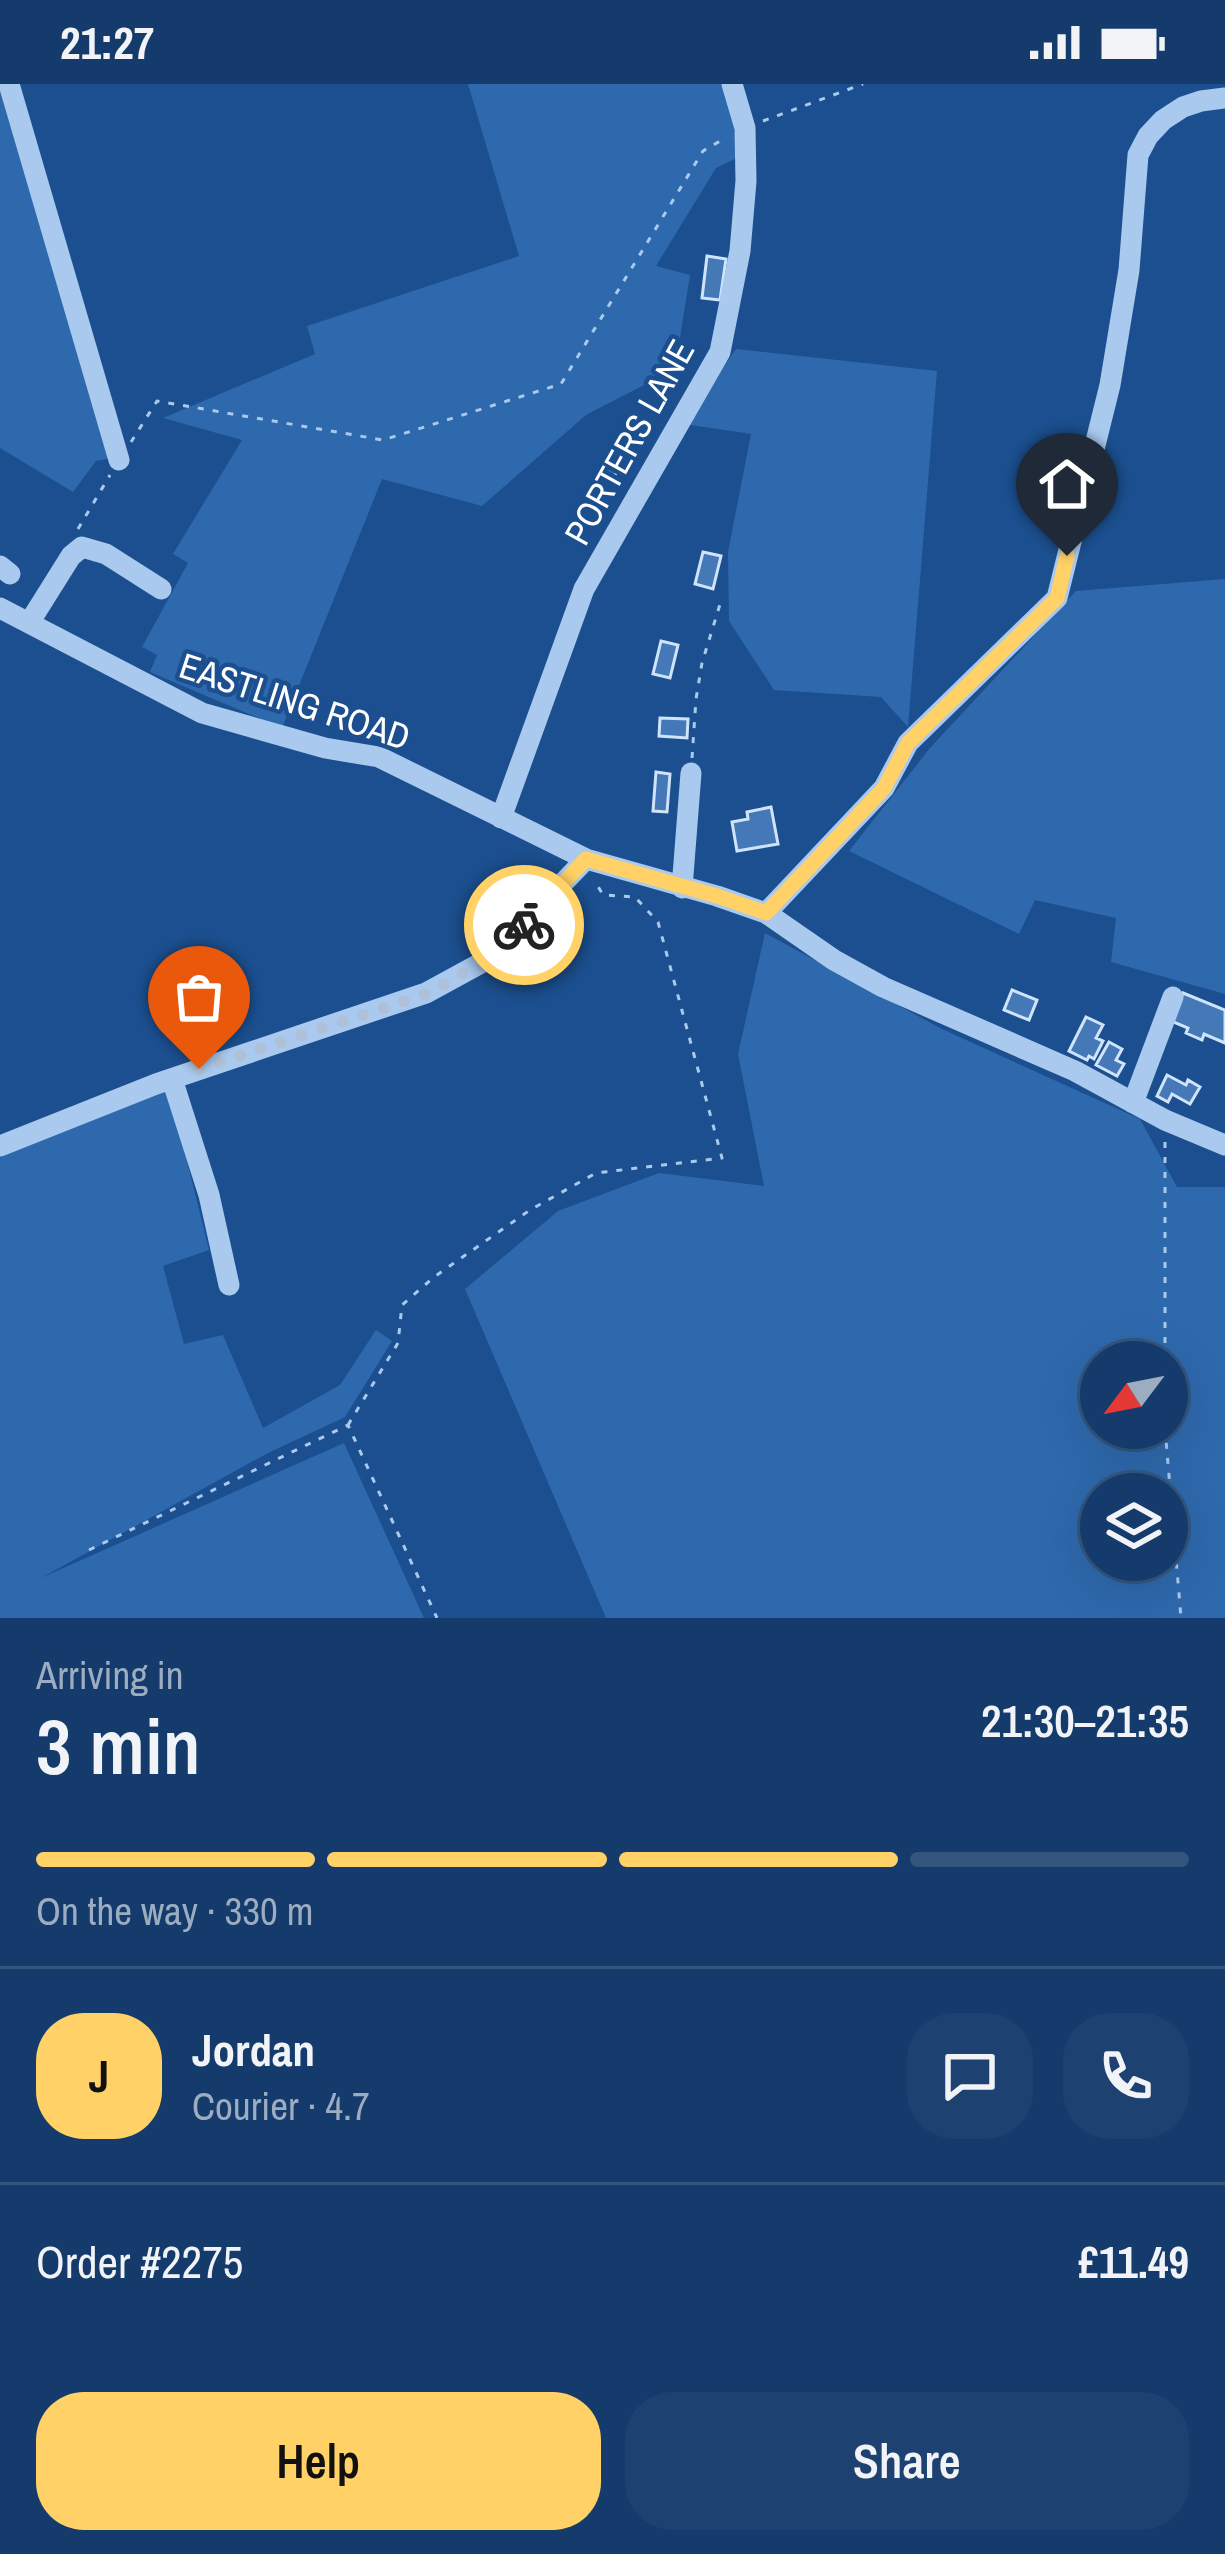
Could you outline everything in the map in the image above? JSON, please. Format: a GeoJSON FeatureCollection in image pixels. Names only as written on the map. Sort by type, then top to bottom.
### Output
{"type":"FeatureCollection","features":[{"type":"Feature","properties":{"kind":"street"},"geometry":{"type":"LineString","coordinates":[[9,84],[119,460]]}},
{"type":"Feature","properties":{"kind":"street","name":"PORTERS LANE"},"geometry":{"type":"LineString","coordinates":[[501,818],[584,589],[720,352],[740,250],[746,181],[745,128],[732,84]]}},
{"type":"Feature","properties":{"kind":"street"},"geometry":{"type":"LineString","coordinates":[[766,913],[884,788],[908,743],[1057,598],[1110,385],[1129,270],[1138,155],[1148,136],[1183,106],[1225,98]]}},
{"type":"Feature","properties":{"kind":"street"},"geometry":{"type":"LineString","coordinates":[[29,622],[71,556],[82,547],[106,554],[161,589]]}},
{"type":"Feature","properties":{"kind":"street","name":"EASTLING ROAD"},"geometry":{"type":"LineString","coordinates":[[0,608],[202,713],[325,748],[379,758],[592,862],[766,913],[883,987],[1225,1145]]}},
{"type":"Feature","properties":{"kind":"street"},"geometry":{"type":"LineString","coordinates":[[682,888],[691,772]]}},
{"type":"Feature","properties":{"kind":"street"},"geometry":{"type":"LineString","coordinates":[[766,913],[784,886],[816,854]]}},
{"type":"Feature","properties":{"kind":"street"},"geometry":{"type":"LineString","coordinates":[[0,1146],[172,1079],[426,994],[492,957],[592,862]]}},
{"type":"Feature","properties":{"kind":"street"},"geometry":{"type":"LineString","coordinates":[[1133,1103],[1173,997]]}},
{"type":"Feature","properties":{"kind":"street"},"geometry":{"type":"LineString","coordinates":[[172,1079],[209,1195],[229,1286]]}},
{"type":"Feature","properties":{"kind":"path"},"geometry":{"type":"LineString","coordinates":[[71,539],[157,401],[383,440],[562,384],[703,152],[745,128],[863,84]]}},
{"type":"Feature","properties":{"kind":"path"},"geometry":{"type":"LineString","coordinates":[[691,772],[702,663],[721,601]]}},
{"type":"Feature","properties":{"kind":"path"},"geometry":{"type":"LineString","coordinates":[[89,1550],[348,1425],[398,1343],[402,1305],[530,1210],[596,1173],[722,1158],[658,922],[635,897],[600,892],[592,862]]}},
{"type":"Feature","properties":{"kind":"path"},"geometry":{"type":"LineString","coordinates":[[1165,1120],[1165,1341]]}},
{"type":"Feature","properties":{"kind":"path"},"geometry":{"type":"LineString","coordinates":[[348,1425],[437,1618]]}},
{"type":"Feature","properties":{"kind":"path"},"geometry":{"type":"LineString","coordinates":[[1167,1449],[1181,1618]]}},
{"type":"Feature","properties":{"kind":"shaded area"},"geometry":{"type":"Polygon","coordinates":[[[0,84],[112,458],[96,461],[73,492],[0,448],[0,84]]]}},
{"type":"Feature","properties":{"kind":"shaded area"},"geometry":{"type":"Polygon","coordinates":[[[468,84],[724,84],[732,99],[737,158],[716,168],[656,266],[690,275],[675,369],[586,415],[482,506],[382,479],[282,728],[150,672],[157,655],[142,647],[188,563],[173,554],[242,440],[163,418],[315,354],[307,326],[519,256],[468,84]]]}},
{"type":"Feature","properties":{"kind":"shaded area"},"geometry":{"type":"Polygon","coordinates":[[[736,349],[937,371],[908,727],[881,697],[774,690],[729,621],[728,552],[751,434],[684,424],[736,349]]]}},
{"type":"Feature","properties":{"kind":"shaded area"},"geometry":{"type":"Polygon","coordinates":[[[1225,579],[1225,994],[1111,962],[1116,918],[1035,900],[1019,934],[849,851],[930,748],[1076,591],[1225,579]]]}},
{"type":"Feature","properties":{"kind":"shaded area"},"geometry":{"type":"Polygon","coordinates":[[[765,933],[942,1029],[1140,1119],[1177,1187],[1225,1187],[1225,1618],[606,1618],[465,1289],[558,1211],[659,1173],[764,1186],[738,1054],[765,933]]]}},
{"type":"Feature","properties":{"kind":"shaded area"},"geometry":{"type":"Polygon","coordinates":[[[164,1088],[175,1112],[209,1250],[163,1266],[184,1344],[223,1335],[263,1428],[340,1385],[376,1330],[392,1341],[345,1417],[268,1453],[41,1578],[344,1443],[424,1618],[0,1618],[0,1152],[164,1088]]]}},
{"type":"Feature","properties":{"kind":"building"},"geometry":{"type":"Polygon","coordinates":[[[707,256],[726,259],[720,300],[702,298],[707,256]]]}},
{"type":"Feature","properties":{"kind":"building"},"geometry":{"type":"Polygon","coordinates":[[[614,443],[633,454],[611,481],[597,473],[614,443]]]}},
{"type":"Feature","properties":{"kind":"building"},"geometry":{"type":"Polygon","coordinates":[[[703,552],[721,556],[713,589],[695,584],[703,552]]]}},
{"type":"Feature","properties":{"kind":"building"},"geometry":{"type":"Polygon","coordinates":[[[661,641],[678,645],[670,678],[653,674],[661,641]]]}},
{"type":"Feature","properties":{"kind":"building"},"geometry":{"type":"Polygon","coordinates":[[[660,718],[688,719],[687,738],[659,736],[660,718]]]}},
{"type":"Feature","properties":{"kind":"building"},"geometry":{"type":"Polygon","coordinates":[[[656,772],[670,774],[667,812],[653,811],[656,772]]]}},
{"type":"Feature","properties":{"kind":"building"},"geometry":{"type":"Polygon","coordinates":[[[771,807],[778,844],[737,851],[732,822],[748,819],[747,812],[771,807]]]}},
{"type":"Feature","properties":{"kind":"building"},"geometry":{"type":"Polygon","coordinates":[[[1012,990],[1037,1000],[1029,1020],[1004,1010],[1012,990]]]}},
{"type":"Feature","properties":{"kind":"building"},"geometry":{"type":"Polygon","coordinates":[[[1183,993],[1225,1010],[1225,1043],[1204,1034],[1202,1040],[1171,1021],[1183,993]]]}},
{"type":"Feature","properties":{"kind":"building"},"geometry":{"type":"Polygon","coordinates":[[[1086,1017],[1103,1025],[1096,1038],[1103,1041],[1094,1059],[1089,1056],[1087,1060],[1069,1051],[1086,1017]]]}},
{"type":"Feature","properties":{"kind":"building"},"geometry":{"type":"Polygon","coordinates":[[[1109,1042],[1122,1049],[1116,1060],[1124,1064],[1117,1076],[1096,1065],[1109,1042]]]}},
{"type":"Feature","properties":{"kind":"building"},"geometry":{"type":"Polygon","coordinates":[[[1167,1075],[1200,1087],[1190,1104],[1172,1094],[1168,1102],[1157,1096],[1167,1075]]]}},
{"type":"Feature","properties":{"kind":"way so far"},"geometry":{"type":"LineString","coordinates":[[199,1069],[426,994],[492,957],[524,925]]}},
{"type":"Feature","properties":{"kind":"route"},"geometry":{"type":"LineString","coordinates":[[524,925],[586,859],[766,913],[884,788],[908,743],[1057,598],[1067,556]]}}]}
